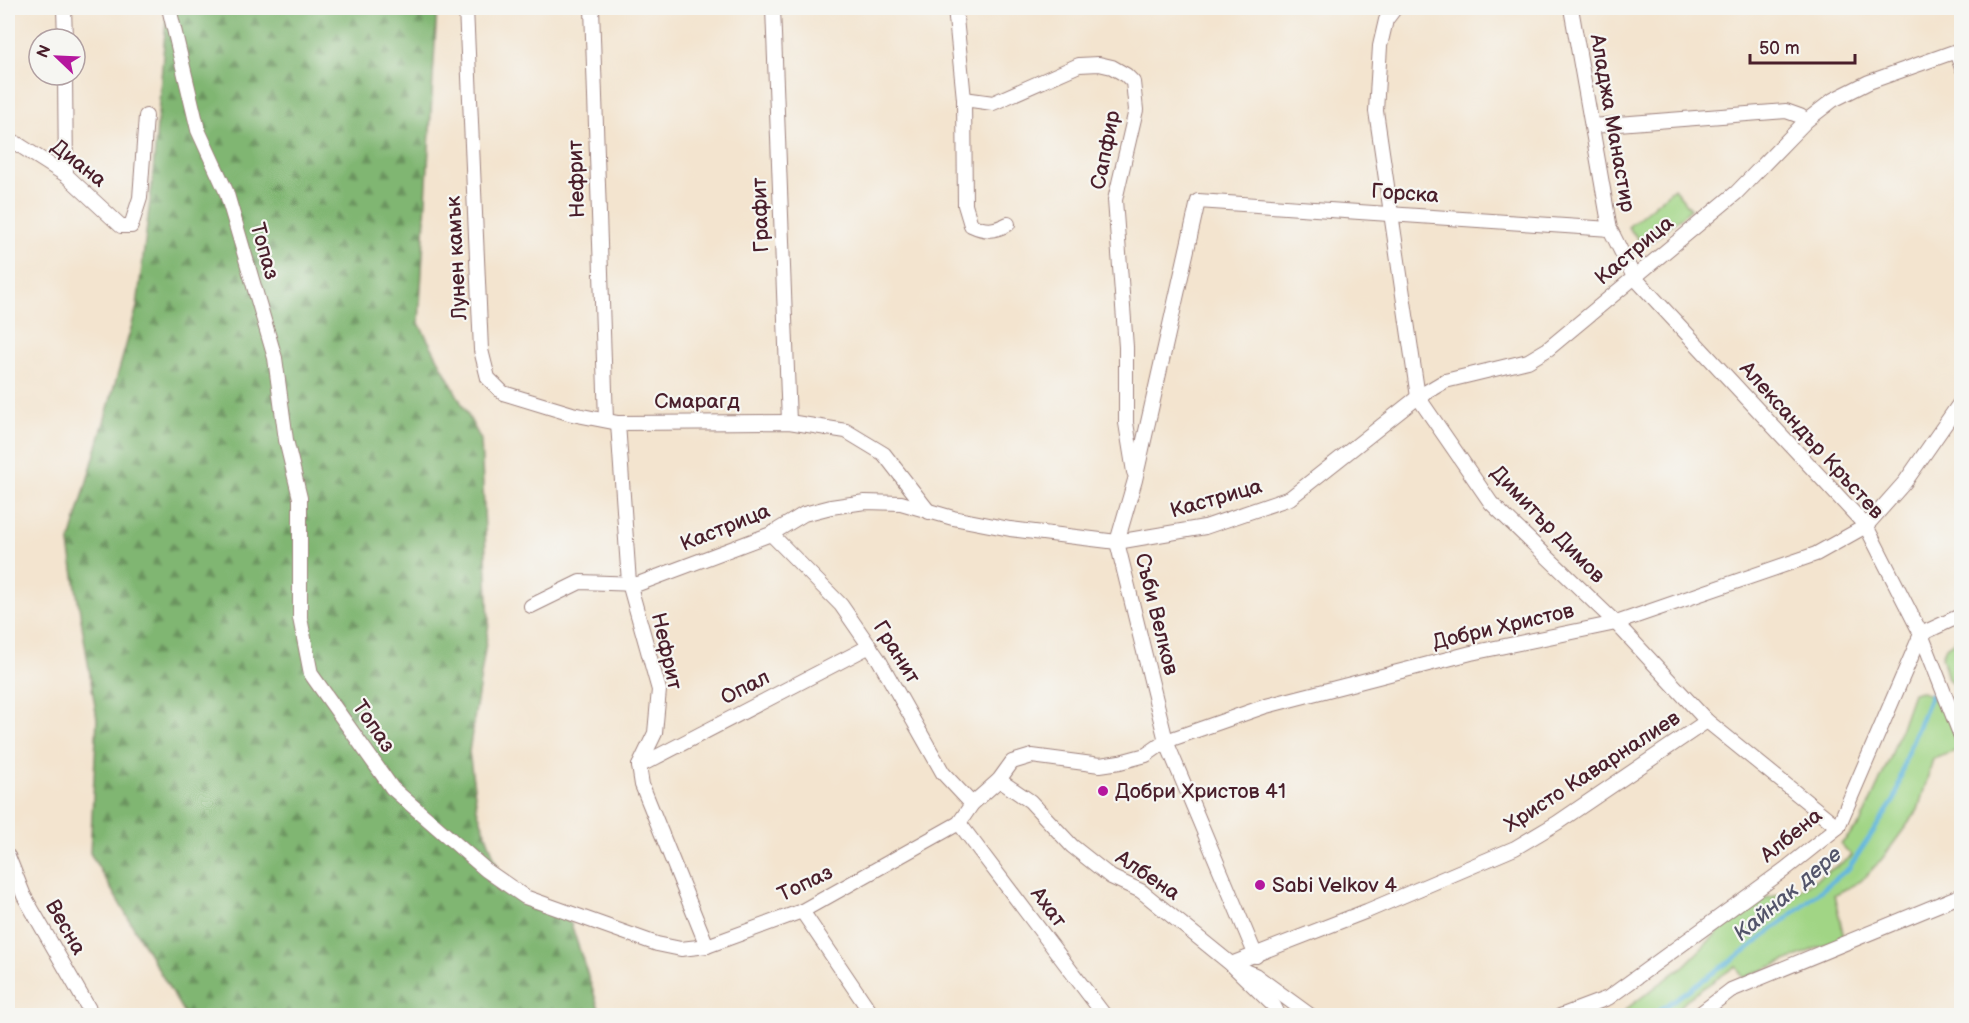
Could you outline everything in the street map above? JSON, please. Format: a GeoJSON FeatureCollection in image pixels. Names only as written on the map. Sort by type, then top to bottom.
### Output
{"type":"FeatureCollection","features":[{"type":"Feature","properties":{"kind":"street"},"geometry":{"type":"LineString","coordinates":[[64,8],[65,27]]}},
{"type":"Feature","properties":{"kind":"street","name":"Топаз"},"geometry":{"type":"LineString","coordinates":[[169,8],[198,130],[226,191],[275,358],[286,440],[300,498],[300,618],[311,674],[392,788],[486,870],[525,897],[657,944],[681,950],[707,946],[802,911],[959,823],[972,804],[999,780]]}},
{"type":"Feature","properties":{"kind":"street","name":"Лунен камък"},"geometry":{"type":"LineString","coordinates":[[466,8],[481,350],[488,378],[503,393],[572,414],[612,422]]}},
{"type":"Feature","properties":{"kind":"street","name":"Нефрит"},"geometry":{"type":"LineString","coordinates":[[592,8],[612,422],[629,583],[659,690],[655,733],[639,765]]}},
{"type":"Feature","properties":{"kind":"street","name":"Графит"},"geometry":{"type":"LineString","coordinates":[[773,8],[789,422]]}},
{"type":"Feature","properties":{"kind":"street"},"geometry":{"type":"LineString","coordinates":[[954,8],[964,99],[965,205],[971,225],[993,231],[1008,224]]}},
{"type":"Feature","properties":{"kind":"street","name":"Димитър Димов"},"geometry":{"type":"LineString","coordinates":[[1395,8],[1386,20],[1380,46],[1376,111],[1418,397],[1491,503],[1616,623],[1707,721],[1838,827]]}},
{"type":"Feature","properties":{"kind":"street","name":"Аладжа Манастир"},"geometry":{"type":"LineString","coordinates":[[1571,8],[1610,229],[1634,277]]}},
{"type":"Feature","properties":{"kind":"street"},"geometry":{"type":"LineString","coordinates":[[1959,51],[1962,68]]}},
{"type":"Feature","properties":{"kind":"street","name":"Кастрица"},"geometry":{"type":"LineString","coordinates":[[531,606],[580,582],[638,584],[771,534],[804,514],[853,503],[901,503],[929,512],[1010,529],[1117,542],[1205,527],[1290,498],[1418,397],[1445,381],[1528,361],[1548,349],[1736,192],[1806,121],[1833,100],[1869,82],[1959,51]]}},
{"type":"Feature","properties":{"kind":"street","name":"Сапфир"},"geometry":{"type":"LineString","coordinates":[[964,99],[993,103],[1079,65],[1099,64],[1112,67],[1133,82],[1136,110],[1115,200],[1126,347],[1126,423],[1135,480]]}},
{"type":"Feature","properties":{"kind":"street"},"geometry":{"type":"LineString","coordinates":[[65,87],[66,175]]}},
{"type":"Feature","properties":{"kind":"street"},"geometry":{"type":"LineString","coordinates":[[1592,126],[1786,111],[1806,121]]}},
{"type":"Feature","properties":{"kind":"street","name":"Диана"},"geometry":{"type":"LineString","coordinates":[[8,138],[66,175],[121,226],[131,226],[140,198],[146,116]]}},
{"type":"Feature","properties":{"kind":"street","name":"Горска"},"geometry":{"type":"LineString","coordinates":[[1198,201],[1390,212],[1610,229]]}},
{"type":"Feature","properties":{"kind":"street","name":"Съби Велков"},"geometry":{"type":"LineString","coordinates":[[1198,201],[1135,480],[1117,542],[1166,741],[1256,956]]}},
{"type":"Feature","properties":{"kind":"street","name":"Александър Кръстев"},"geometry":{"type":"LineString","coordinates":[[1634,277],[1866,526],[1921,634],[1944,692],[1958,717],[1962,739]]}},
{"type":"Feature","properties":{"kind":"street","name":"Добри Христов"},"geometry":{"type":"LineString","coordinates":[[999,780],[1012,762],[1032,756],[1078,760],[1100,765],[1146,755],[1166,741],[1277,703],[1472,653],[1616,623],[1816,554],[1866,526],[1905,482],[1962,400]]}},
{"type":"Feature","properties":{"kind":"street","name":"Смарагд"},"geometry":{"type":"LineString","coordinates":[[612,422],[789,422],[821,425],[846,431],[884,454],[929,512]]}},
{"type":"Feature","properties":{"kind":"street","name":"Гранит"},"geometry":{"type":"LineString","coordinates":[[771,534],[841,604],[870,646],[943,773],[972,804]]}},
{"type":"Feature","properties":{"kind":"street"},"geometry":{"type":"LineString","coordinates":[[1921,634],[1962,615]]}},
{"type":"Feature","properties":{"kind":"street","name":"Албена"},"geometry":{"type":"LineString","coordinates":[[1560,1016],[1608,998],[1784,870],[1838,827],[1921,634]]}},
{"type":"Feature","properties":{"kind":"street","name":"Опал"},"geometry":{"type":"LineString","coordinates":[[639,765],[870,646]]}},
{"type":"Feature","properties":{"kind":"street","name":"Христо Каварналиев"},"geometry":{"type":"LineString","coordinates":[[1231,964],[1256,956],[1515,848],[1557,823],[1707,721]]}},
{"type":"Feature","properties":{"kind":"street"},"geometry":{"type":"LineString","coordinates":[[639,765],[642,784],[707,946]]}},
{"type":"Feature","properties":{"kind":"street","name":"Албена"},"geometry":{"type":"LineString","coordinates":[[999,780],[1030,801],[1072,846],[1111,877],[1141,891],[1231,964],[1255,975],[1311,1016]]}},
{"type":"Feature","properties":{"kind":"street","name":"Ахат"},"geometry":{"type":"LineString","coordinates":[[959,823],[1105,1016]]}},
{"type":"Feature","properties":{"kind":"street","name":"Весна"},"geometry":{"type":"LineString","coordinates":[[8,856],[24,896],[93,1016]]}},
{"type":"Feature","properties":{"kind":"street"},"geometry":{"type":"LineString","coordinates":[[1697,1016],[1731,990],[1962,895]]}},
{"type":"Feature","properties":{"kind":"street"},"geometry":{"type":"LineString","coordinates":[[802,911],[873,1016]]}},
{"type":"Feature","properties":{"kind":"street"},"geometry":{"type":"LineString","coordinates":[[1231,964],[1274,1006],[1279,1016]]}},
{"type":"Feature","properties":{"kind":"green space"},"geometry":{"type":"Polygon","coordinates":[[[167,8],[437,8],[419,323],[481,440],[489,623],[469,752],[477,809],[503,882],[548,905],[571,924],[601,1015],[185,1015],[90,853],[97,719],[69,544],[137,307],[152,184],[167,8]]]}},
{"type":"Feature","properties":{"kind":"green space"},"geometry":{"type":"Polygon","coordinates":[[[1674,188],[1691,209],[1645,247],[1628,227],[1674,188]]]}},
{"type":"Feature","properties":{"kind":"green space"},"geometry":{"type":"Polygon","coordinates":[[[1961,636],[1961,683],[1956,686],[1948,679],[1942,656],[1946,647],[1961,636]]]}},
{"type":"Feature","properties":{"kind":"green space"},"geometry":{"type":"Polygon","coordinates":[[[1920,691],[1929,695],[1941,707],[1961,749],[1933,759],[1918,810],[1882,859],[1861,881],[1834,895],[1844,937],[1743,978],[1736,966],[1690,997],[1672,1015],[1623,1016],[1626,1009],[1685,965],[1726,924],[1756,900],[1798,891],[1852,856],[1841,844],[1860,824],[1891,756],[1913,693],[1920,691]]]}},
{"type":"Feature","properties":{"kind":"waterway","name":"Кайнак дере"},"geometry":{"type":"LineString","coordinates":[[1957,657],[1962,655]]}},
{"type":"Feature","properties":{"kind":"waterway","name":"Кайнак дере"},"geometry":{"type":"LineString","coordinates":[[1651,1016],[1752,946],[1849,868],[1895,799],[1906,756],[1931,695]]}},
{"type":"Feature","properties":{"kind":"place","name":"Добри Христов 41"},"geometry":{"type":"Point","coordinates":[1103,791]}},
{"type":"Feature","properties":{"kind":"place","name":"Sabi Velkov 4"},"geometry":{"type":"Point","coordinates":[1260,885]}}]}
